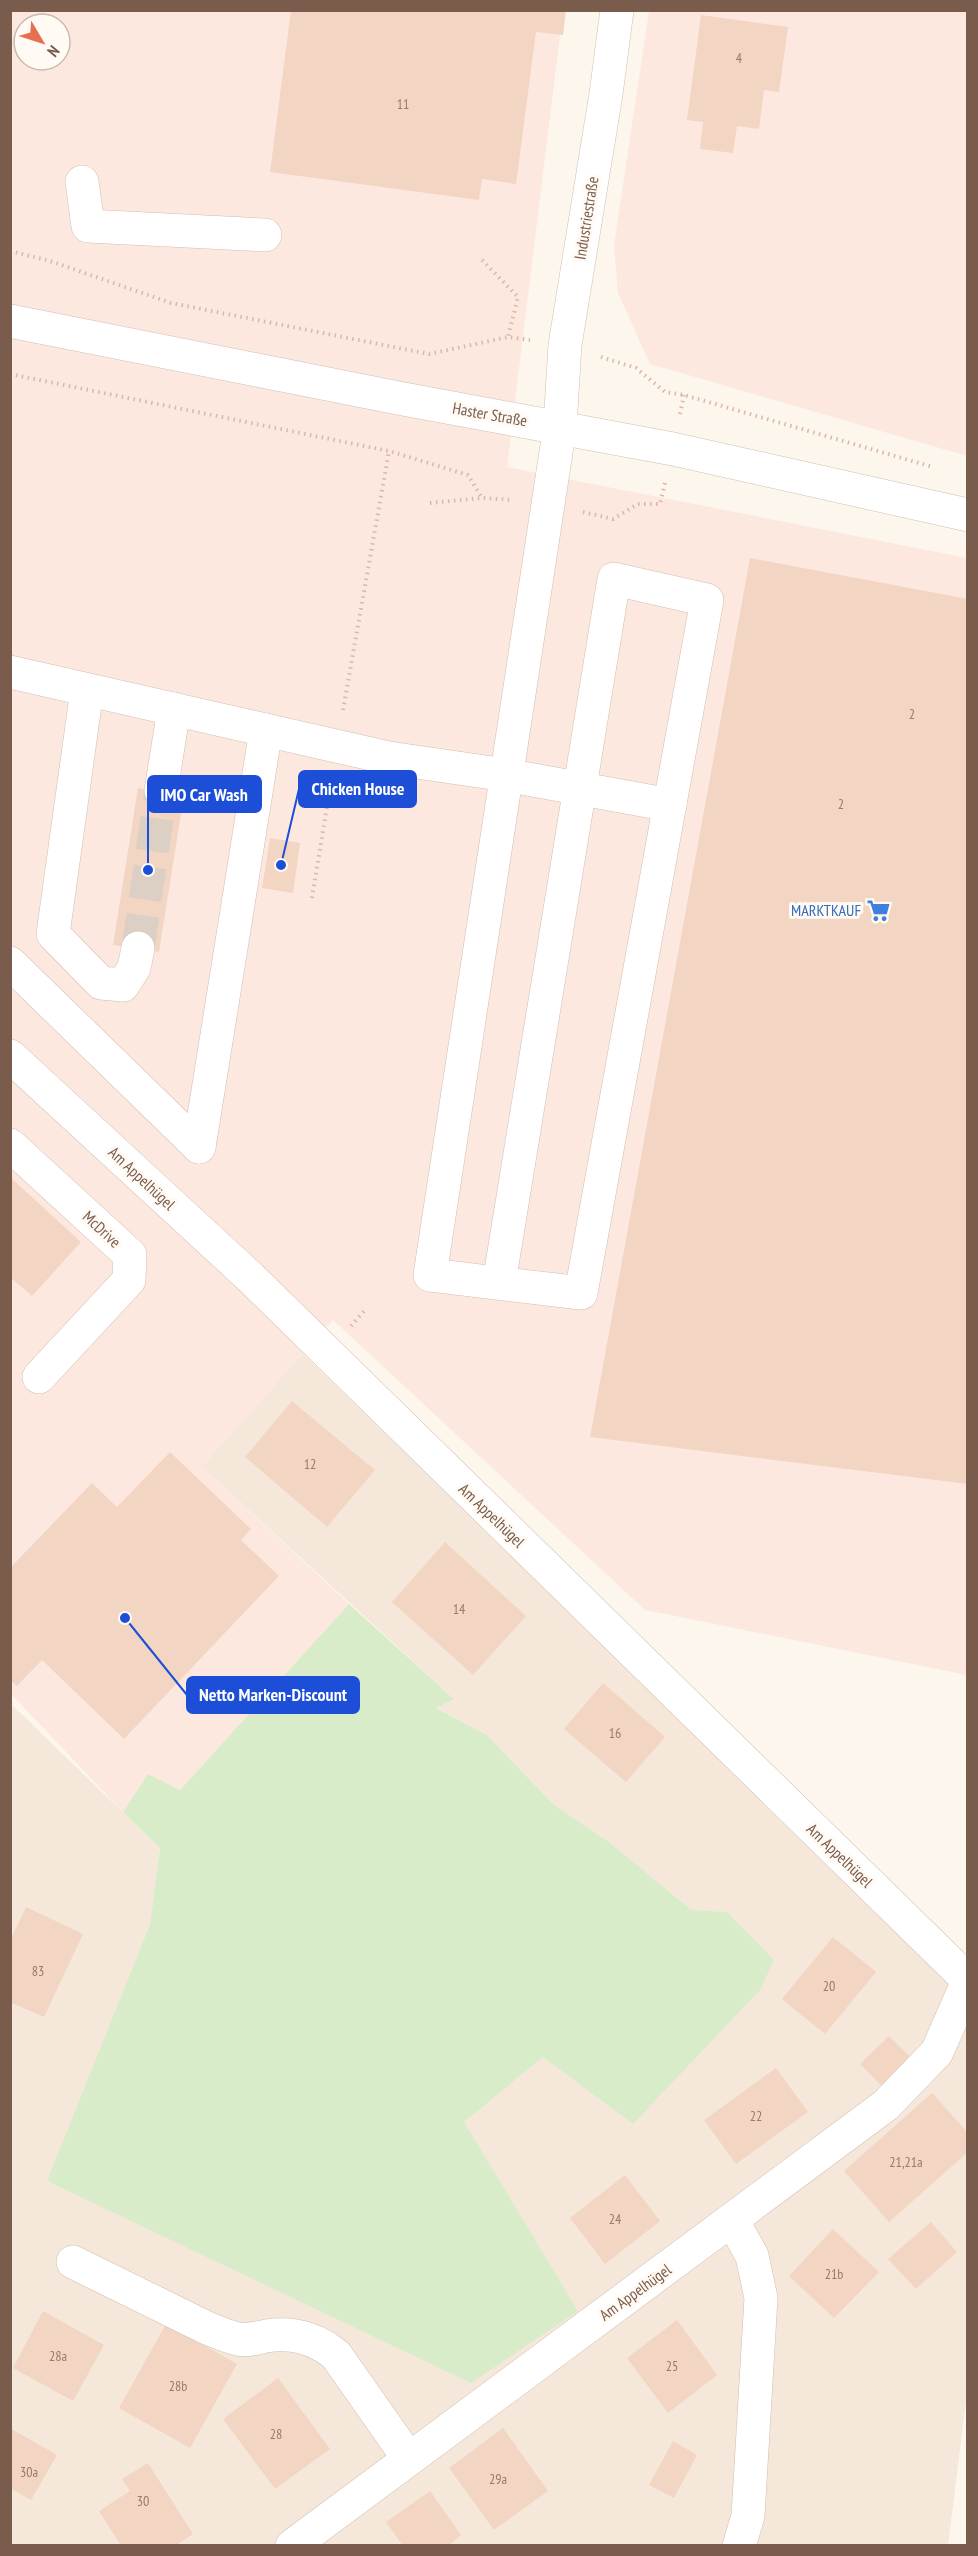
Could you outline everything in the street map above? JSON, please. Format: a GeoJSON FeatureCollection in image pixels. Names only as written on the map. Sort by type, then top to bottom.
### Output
{"type":"FeatureCollection","features":[{"type":"Feature","properties":{"kind":"street","name":"Industriestraße"},"geometry":{"type":"LineString","coordinates":[[499,1283],[430,1275],[560,426],[565,345],[606,94],[617,10]]}},
{"type":"Feature","properties":{"kind":"street"},"geometry":{"type":"LineString","coordinates":[[82,182],[88,226],[265,235]]}},
{"type":"Feature","properties":{"kind":"street","name":"Haster Straße"},"geometry":{"type":"LineString","coordinates":[[10,321],[398,398],[560,426],[968,515]]}},
{"type":"Feature","properties":{"kind":"street"},"geometry":{"type":"LineString","coordinates":[[614,579],[707,600],[670,805],[581,1293],[499,1283],[614,579]]}},
{"type":"Feature","properties":{"kind":"street"},"geometry":{"type":"LineString","coordinates":[[10,672],[389,758],[506,775],[670,805]]}},
{"type":"Feature","properties":{"kind":"street"},"geometry":{"type":"LineString","coordinates":[[87,690],[52,934],[101,983],[123,985],[134,968],[138,948]]}},
{"type":"Feature","properties":{"kind":"street"},"geometry":{"type":"LineString","coordinates":[[161,791],[174,709]]}},
{"type":"Feature","properties":{"kind":"street"},"geometry":{"type":"LineString","coordinates":[[10,963],[199,1147],[266,730]]}},
{"type":"Feature","properties":{"kind":"street","name":"Am Appelhügel"},"geometry":{"type":"LineString","coordinates":[[10,1056],[249,1277],[968,1981],[937,2052],[886,2105],[292,2546]]}},
{"type":"Feature","properties":{"kind":"street","name":"McDrive"},"geometry":{"type":"LineString","coordinates":[[10,1145],[130,1255],[129,1280],[39,1377]]}},
{"type":"Feature","properties":{"kind":"street"},"geometry":{"type":"LineString","coordinates":[[732,2220],[752,2256],[761,2298],[748,2516],[739,2546]]}},
{"type":"Feature","properties":{"kind":"street"},"geometry":{"type":"LineString","coordinates":[[73,2262],[228,2337],[240,2340],[290,2335],[310,2338],[322,2344],[336,2355],[409,2459]]}},
{"type":"Feature","properties":{"kind":"path"},"geometry":{"type":"LineString","coordinates":[[10,251],[50,261],[171,303],[429,354],[508,337],[518,297],[482,260]]}},
{"type":"Feature","properties":{"kind":"path"},"geometry":{"type":"LineString","coordinates":[[565,345],[636,368],[665,392],[684,395],[937,469]]}},
{"type":"Feature","properties":{"kind":"path"},"geometry":{"type":"LineString","coordinates":[[10,374],[389,451],[468,475],[482,498]]}},
{"type":"Feature","properties":{"kind":"path"},"geometry":{"type":"LineString","coordinates":[[430,503],[482,498],[548,503],[613,519],[638,504],[660,504],[673,449]]}},
{"type":"Feature","properties":{"kind":"path"},"geometry":{"type":"LineString","coordinates":[[312,898],[336,746],[389,451]]}},
{"type":"Feature","properties":{"kind":"shaded area"},"geometry":{"type":"Polygon","coordinates":[[[11,11],[563,11],[507,467],[967,558],[967,1675],[645,1610],[333,1320],[202,1467],[349,1604],[180,1790],[148,1775],[123,1812],[11,1694],[11,11]]]}},
{"type":"Feature","properties":{"kind":"shaded area"},"geometry":{"type":"Polygon","coordinates":[[[649,11],[967,11],[967,456],[650,364],[618,293],[614,245],[649,11]]]}},
{"type":"Feature","properties":{"kind":"shaded area"},"geometry":{"type":"Polygon","coordinates":[[[301,1352],[967,1996],[968,2385],[948,2545],[11,2545],[10,1703],[160,1848],[150,1924],[47,2182],[578,2311],[463,2122],[727,1912],[691,1911],[609,1842],[553,1804],[487,1735],[435,1707],[453,1698],[202,1467],[301,1352]]]}},
{"type":"Feature","properties":{"kind":"green space"},"geometry":{"type":"Polygon","coordinates":[[[349,1604],[454,1699],[436,1708],[487,1735],[553,1804],[609,1842],[691,1910],[727,1912],[774,1960],[760,1990],[633,2124],[543,2057],[464,2122],[578,2311],[471,2383],[47,2181],[150,1924],[160,1848],[123,1812],[148,1774],[180,1790],[349,1604]]]}},
{"type":"Feature","properties":{"kind":"building"},"geometry":{"type":"Polygon","coordinates":[[[291,10],[566,10],[563,35],[536,32],[516,184],[482,179],[479,200],[270,172],[291,10]]]}},
{"type":"Feature","properties":{"kind":"building"},"geometry":{"type":"Polygon","coordinates":[[[701,15],[788,27],[779,92],[764,90],[759,129],[737,126],[733,153],[700,149],[703,122],[687,120],[701,15]]]}},
{"type":"Feature","properties":{"kind":"building"},"geometry":{"type":"Polygon","coordinates":[[[750,558],[968,599],[968,1484],[590,1437],[750,558]]]}},
{"type":"Feature","properties":{"kind":"building"},"geometry":{"type":"Polygon","coordinates":[[[138,788],[184,795],[159,952],[113,945],[138,788]]]}},
{"type":"Feature","properties":{"kind":"building"},"geometry":{"type":"Polygon","coordinates":[[[270,838],[300,843],[293,893],[262,888],[270,838]]]}},
{"type":"Feature","properties":{"kind":"building"},"geometry":{"type":"Polygon","coordinates":[[[10,1177],[81,1242],[32,1296],[10,1277],[10,1177]]]}},
{"type":"Feature","properties":{"kind":"building"},"geometry":{"type":"Polygon","coordinates":[[[292,1401],[375,1470],[327,1527],[245,1457],[292,1401]]]}},
{"type":"Feature","properties":{"kind":"building"},"geometry":{"type":"Polygon","coordinates":[[[170,1452],[251,1529],[241,1540],[279,1576],[124,1739],[42,1660],[17,1686],[10,1680],[10,1568],[92,1483],[117,1507],[170,1452]]]}},
{"type":"Feature","properties":{"kind":"building"},"geometry":{"type":"Polygon","coordinates":[[[445,1542],[526,1616],[473,1675],[392,1602],[445,1542]]]}},
{"type":"Feature","properties":{"kind":"building"},"geometry":{"type":"Polygon","coordinates":[[[603,1683],[665,1737],[626,1782],[564,1729],[603,1683]]]}},
{"type":"Feature","properties":{"kind":"building"},"geometry":{"type":"Polygon","coordinates":[[[26,1907],[83,1934],[44,2017],[10,2002],[10,1941],[26,1907]]]}},
{"type":"Feature","properties":{"kind":"building"},"geometry":{"type":"Polygon","coordinates":[[[833,1937],[876,1972],[825,2034],[782,1999],[833,1937]]]}},
{"type":"Feature","properties":{"kind":"building"},"geometry":{"type":"Polygon","coordinates":[[[889,2036],[911,2058],[882,2086],[860,2064],[889,2036]]]}},
{"type":"Feature","properties":{"kind":"building"},"geometry":{"type":"Polygon","coordinates":[[[776,2068],[808,2112],[736,2164],[704,2120],[776,2068]]]}},
{"type":"Feature","properties":{"kind":"building"},"geometry":{"type":"Polygon","coordinates":[[[932,2093],[968,2133],[968,2152],[889,2222],[844,2171],[932,2093]]]}},
{"type":"Feature","properties":{"kind":"building"},"geometry":{"type":"Polygon","coordinates":[[[625,2175],[660,2221],[605,2264],[570,2218],[625,2175]]]}},
{"type":"Feature","properties":{"kind":"building"},"geometry":{"type":"Polygon","coordinates":[[[931,2222],[957,2252],[916,2289],[888,2259],[931,2222]]]}},
{"type":"Feature","properties":{"kind":"building"},"geometry":{"type":"Polygon","coordinates":[[[833,2229],[879,2272],[834,2318],[789,2276],[833,2229]]]}},
{"type":"Feature","properties":{"kind":"building"},"geometry":{"type":"Polygon","coordinates":[[[43,2311],[104,2345],[73,2401],[13,2368],[43,2311]]]}},
{"type":"Feature","properties":{"kind":"building"},"geometry":{"type":"Polygon","coordinates":[[[677,2320],[717,2375],[668,2413],[627,2358],[677,2320]]]}},
{"type":"Feature","properties":{"kind":"building"},"geometry":{"type":"Polygon","coordinates":[[[166,2324],[237,2364],[190,2448],[119,2408],[166,2324]]]}},
{"type":"Feature","properties":{"kind":"building"},"geometry":{"type":"Polygon","coordinates":[[[278,2378],[330,2449],[275,2489],[223,2419],[278,2378]]]}},
{"type":"Feature","properties":{"kind":"building"},"geometry":{"type":"Polygon","coordinates":[[[10,2428],[57,2455],[31,2500],[10,2488],[10,2428]]]}},
{"type":"Feature","properties":{"kind":"building"},"geometry":{"type":"Polygon","coordinates":[[[503,2428],[548,2491],[494,2530],[449,2468],[503,2428]]]}},
{"type":"Feature","properties":{"kind":"building"},"geometry":{"type":"Polygon","coordinates":[[[673,2441],[697,2455],[674,2498],[649,2485],[673,2441]]]}},
{"type":"Feature","properties":{"kind":"building"},"geometry":{"type":"Polygon","coordinates":[[[148,2463],[193,2534],[175,2546],[121,2546],[99,2511],[130,2491],[122,2479],[148,2463]]]}},
{"type":"Feature","properties":{"kind":"building"},"geometry":{"type":"Polygon","coordinates":[[[430,2491],[461,2535],[448,2546],[403,2546],[386,2522],[430,2491]]]}},
{"type":"Feature","properties":{"kind":"tunnel"},"geometry":{"type":"LineString","coordinates":[[138,948],[161,791]]}},
{"type":"Feature","properties":{"kind":"place","name":"Chicken House"},"geometry":{"type":"Point","coordinates":[281,865]}},
{"type":"Feature","properties":{"kind":"place","name":"IMO Car Wash"},"geometry":{"type":"Point","coordinates":[148,870]}},
{"type":"Feature","properties":{"kind":"place","name":"MARKTKAUF"},"geometry":{"type":"Point","coordinates":[879,910]}},
{"type":"Feature","properties":{"kind":"place","name":"Netto Marken-Discount"},"geometry":{"type":"Point","coordinates":[125,1618]}}]}
